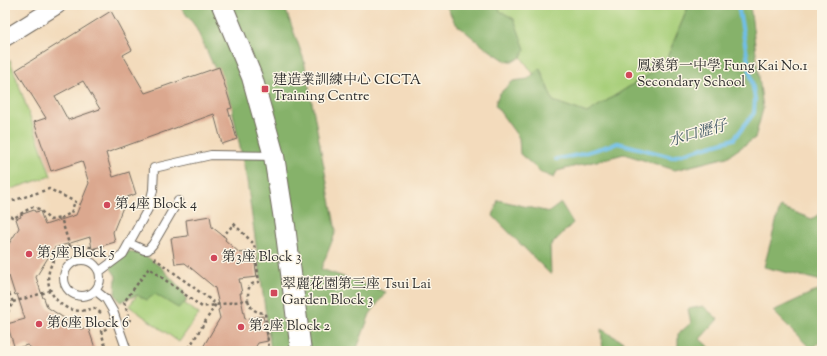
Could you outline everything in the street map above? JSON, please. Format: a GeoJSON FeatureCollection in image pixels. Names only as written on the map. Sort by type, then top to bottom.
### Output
{"type":"FeatureCollection","features":[{"type":"Feature","properties":{"kind":"street"},"geometry":{"type":"LineString","coordinates":[[222,5],[252,77],[274,156],[301,351]]}},
{"type":"Feature","properties":{"kind":"street"},"geometry":{"type":"LineString","coordinates":[[5,38],[48,7]]}},
{"type":"Feature","properties":{"kind":"lane"},"geometry":{"type":"LineString","coordinates":[[100,272],[123,254],[130,243],[149,206],[153,190],[154,168],[211,155],[274,156]]}},
{"type":"Feature","properties":{"kind":"lane"},"geometry":{"type":"LineString","coordinates":[[130,243],[144,250],[148,250],[178,201]]}},
{"type":"Feature","properties":{"kind":"lane"},"geometry":{"type":"LineString","coordinates":[[79,260],[91,262],[100,272],[101,282],[96,291],[91,295],[79,297],[68,290],[65,284],[65,272],[68,266],[73,262],[79,260]]}},
{"type":"Feature","properties":{"kind":"lane"},"geometry":{"type":"LineString","coordinates":[[96,291],[106,299],[113,311],[127,351]]}},
{"type":"Feature","properties":{"kind":"path"},"geometry":{"type":"LineString","coordinates":[[5,209],[9,202],[49,189],[80,204]]}},
{"type":"Feature","properties":{"kind":"path"},"geometry":{"type":"LineString","coordinates":[[5,213],[14,218],[32,207],[39,209],[50,220],[61,218],[71,213],[75,202]]}},
{"type":"Feature","properties":{"kind":"path"},"geometry":{"type":"LineString","coordinates":[[61,218],[70,247]]}},
{"type":"Feature","properties":{"kind":"path"},"geometry":{"type":"LineString","coordinates":[[223,236],[234,224],[254,244],[259,282],[250,286],[248,291],[248,300],[254,311],[265,313],[269,351]]}},
{"type":"Feature","properties":{"kind":"path"},"geometry":{"type":"LineString","coordinates":[[105,318],[94,308],[81,311],[72,310],[56,300],[50,291],[48,280],[49,269],[57,255],[70,247],[75,246],[86,246],[97,250],[110,264]]}},
{"type":"Feature","properties":{"kind":"path"},"geometry":{"type":"LineString","coordinates":[[144,250],[216,304]]}},
{"type":"Feature","properties":{"kind":"path"},"geometry":{"type":"LineString","coordinates":[[118,324],[130,320],[124,302],[149,268],[202,307],[248,300]]}},
{"type":"Feature","properties":{"kind":"path"},"geometry":{"type":"LineString","coordinates":[[5,290],[8,291],[12,302],[8,312],[5,314]]}},
{"type":"Feature","properties":{"kind":"path"},"geometry":{"type":"LineString","coordinates":[[12,302],[50,291]]}},
{"type":"Feature","properties":{"kind":"path"},"geometry":{"type":"LineString","coordinates":[[187,351],[216,304]]}},
{"type":"Feature","properties":{"kind":"path"},"geometry":{"type":"LineString","coordinates":[[105,351],[106,349],[101,331],[109,328],[107,323]]}},
{"type":"Feature","properties":{"kind":"path"},"geometry":{"type":"LineString","coordinates":[[5,334],[10,351]]}},
{"type":"Feature","properties":{"kind":"green space"},"geometry":{"type":"Polygon","coordinates":[[[179,5],[284,5],[304,60],[336,231],[321,269],[386,292],[370,314],[356,351],[271,351],[247,181],[231,103],[195,26],[179,5]]]}},
{"type":"Feature","properties":{"kind":"green space"},"geometry":{"type":"Polygon","coordinates":[[[446,5],[498,5],[500,11],[514,19],[525,49],[521,57],[514,61],[506,61],[483,46],[455,23],[446,5]]]}},
{"type":"Feature","properties":{"kind":"green space"},"geometry":{"type":"Polygon","coordinates":[[[492,5],[689,5],[664,65],[587,113],[553,101],[503,32],[492,5]]]}},
{"type":"Feature","properties":{"kind":"green space"},"geometry":{"type":"Polygon","coordinates":[[[689,5],[750,5],[763,109],[755,138],[727,157],[675,170],[624,154],[557,171],[554,178],[542,173],[520,154],[519,138],[495,105],[499,94],[513,81],[528,79],[540,68],[553,101],[587,113],[664,65],[689,5]]]}},
{"type":"Feature","properties":{"kind":"green space"},"geometry":{"type":"Polygon","coordinates":[[[10,60],[51,176],[5,191],[5,63],[10,60]]]}},
{"type":"Feature","properties":{"kind":"green space"},"geometry":{"type":"Polygon","coordinates":[[[498,200],[549,212],[561,203],[573,223],[550,246],[551,275],[493,216],[498,200]]]}},
{"type":"Feature","properties":{"kind":"green space"},"geometry":{"type":"Polygon","coordinates":[[[780,207],[812,219],[822,212],[822,281],[764,267],[780,207]]]}},
{"type":"Feature","properties":{"kind":"green space"},"geometry":{"type":"Polygon","coordinates":[[[129,251],[147,257],[161,267],[183,291],[187,301],[178,308],[155,294],[147,300],[137,295],[120,302],[115,294],[116,276],[110,267],[129,251]]]}},
{"type":"Feature","properties":{"kind":"green space"},"geometry":{"type":"Polygon","coordinates":[[[150,278],[199,314],[179,342],[129,306],[150,278]]]}},
{"type":"Feature","properties":{"kind":"green space"},"geometry":{"type":"Polygon","coordinates":[[[822,288],[822,341],[811,349],[773,311],[822,288]]]}},
{"type":"Feature","properties":{"kind":"green space"},"geometry":{"type":"Polygon","coordinates":[[[703,306],[718,319],[700,339],[713,351],[678,351],[678,334],[691,323],[688,309],[703,306]]]}},
{"type":"Feature","properties":{"kind":"green space"},"geometry":{"type":"Polygon","coordinates":[[[601,329],[625,343],[630,351],[603,351],[601,329]]]}},
{"type":"Feature","properties":{"kind":"building"},"geometry":{"type":"Polygon","coordinates":[[[111,11],[132,50],[123,55],[145,93],[219,67],[232,108],[228,109],[237,139],[222,144],[214,114],[106,153],[113,177],[129,172],[136,194],[127,197],[113,232],[115,242],[92,249],[90,237],[54,248],[36,277],[47,307],[81,329],[88,327],[96,351],[36,351],[27,345],[15,349],[7,324],[25,319],[17,294],[15,295],[9,276],[5,278],[5,250],[19,228],[16,219],[21,217],[20,215],[34,210],[35,212],[40,211],[45,225],[76,215],[89,183],[82,161],[51,171],[34,122],[46,118],[16,70],[111,11]],[[83,81],[55,96],[68,120],[100,109],[83,81]]]}},
{"type":"Feature","properties":{"kind":"building"},"geometry":{"type":"Polygon","coordinates":[[[210,216],[212,227],[226,238],[225,240],[240,253],[253,251],[257,277],[239,279],[242,293],[240,293],[245,319],[263,316],[268,341],[258,343],[253,351],[210,351],[203,347],[220,318],[218,310],[220,309],[215,288],[185,263],[175,264],[171,238],[188,236],[186,220],[210,216]]]}},
{"type":"Feature","properties":{"kind":"waterway","name":"水口瀝仔"},"geometry":{"type":"LineString","coordinates":[[556,159],[578,155],[618,143],[672,157],[734,139],[754,113],[755,99],[738,5]]}},
{"type":"Feature","properties":{"kind":"place","name":"鳳溪第一中學 Fung Kai No.1 Secondary School"},"geometry":{"type":"Point","coordinates":[629,75]}},
{"type":"Feature","properties":{"kind":"place","name":"建造業訓練中心 CICTA Training Centre"},"geometry":{"type":"Point","coordinates":[265,89]}},
{"type":"Feature","properties":{"kind":"place","name":"第4座 Block 4"},"geometry":{"type":"Point","coordinates":[107,205]}},
{"type":"Feature","properties":{"kind":"place","name":"第5座 Block 5"},"geometry":{"type":"Point","coordinates":[29,254]}},
{"type":"Feature","properties":{"kind":"place","name":"第3座 Block 3"},"geometry":{"type":"Point","coordinates":[214,258]}},
{"type":"Feature","properties":{"kind":"place","name":"翠麗花園第三座 Tsui Lai Garden Block 3"},"geometry":{"type":"Point","coordinates":[274,293]}},
{"type":"Feature","properties":{"kind":"place","name":"第6座 Block 6"},"geometry":{"type":"Point","coordinates":[39,324]}},
{"type":"Feature","properties":{"kind":"place","name":"第2座 Block 2"},"geometry":{"type":"Point","coordinates":[241,327]}}]}
